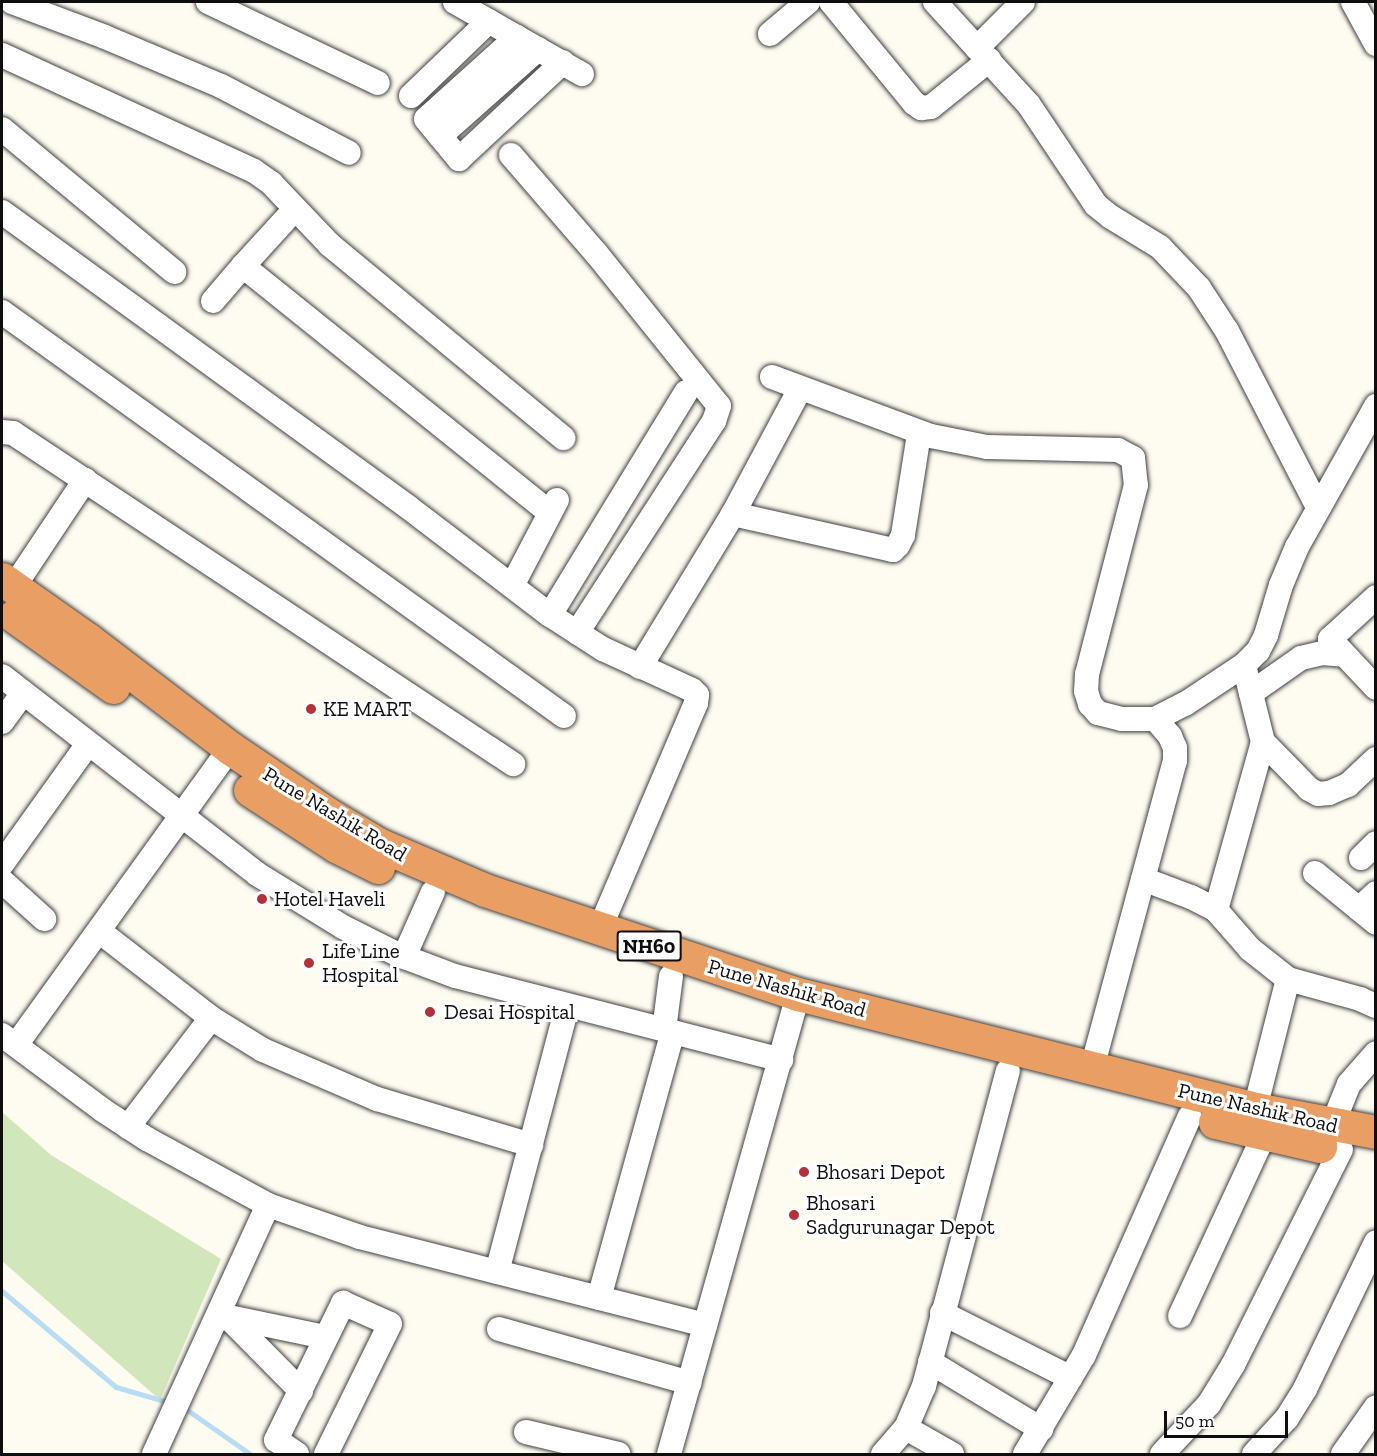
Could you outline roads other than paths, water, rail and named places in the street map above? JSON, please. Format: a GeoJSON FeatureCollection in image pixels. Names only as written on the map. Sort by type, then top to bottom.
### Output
{"type":"FeatureCollection","features":[{"type":"Feature","properties":{"kind":"highway","name":"Pune Nashik Road"},"geometry":{"type":"LineString","coordinates":[[6,591],[109,684],[223,757],[380,844],[485,890],[796,1004],[1008,1071],[1190,1116],[1259,1122]]}},
{"type":"Feature","properties":{"kind":"highway","name":"Pune Nashik Road"},"geometry":{"type":"LineString","coordinates":[[223,757],[336,846],[433,892],[670,976],[1092,1068],[1259,1122],[1336,1138],[1376,1154]]}},
{"type":"Feature","properties":{"kind":"highway","name":"Pune Nashik Road"},"geometry":{"type":"LineString","coordinates":[[1336,1138],[1376,1132]]}},
{"type":"Feature","properties":{"kind":"street"},"geometry":{"type":"LineString","coordinates":[[12,2],[203,78],[349,153]]}},
{"type":"Feature","properties":{"kind":"street"},"geometry":{"type":"LineString","coordinates":[[208,2],[378,83]]}},
{"type":"Feature","properties":{"kind":"street"},"geometry":{"type":"LineString","coordinates":[[454,2],[573,68],[459,159],[426,119],[517,37]]}},
{"type":"Feature","properties":{"kind":"street"},"geometry":{"type":"LineString","coordinates":[[770,34],[808,2]]}},
{"type":"Feature","properties":{"kind":"street"},"geometry":{"type":"LineString","coordinates":[[831,2],[914,103],[921,108],[931,106],[983,54],[1023,2]]}},
{"type":"Feature","properties":{"kind":"street"},"geometry":{"type":"LineString","coordinates":[[935,2],[1029,105],[1096,205],[1111,218],[1160,247],[1199,288],[1227,331],[1318,507]]}},
{"type":"Feature","properties":{"kind":"street"},"geometry":{"type":"LineString","coordinates":[[1353,2],[1376,44]]}},
{"type":"Feature","properties":{"kind":"street"},"geometry":{"type":"LineString","coordinates":[[411,96],[489,21]]}},
{"type":"Feature","properties":{"kind":"street"},"geometry":{"type":"LineString","coordinates":[[440,136],[538,49]]}},
{"type":"Feature","properties":{"kind":"street"},"geometry":{"type":"LineString","coordinates":[[2,55],[254,171],[271,183],[330,245],[563,438]]}},
{"type":"Feature","properties":{"kind":"street"},"geometry":{"type":"LineString","coordinates":[[2,129],[174,272]]}},
{"type":"Feature","properties":{"kind":"street"},"geometry":{"type":"LineString","coordinates":[[511,154],[596,253],[719,406],[714,421],[577,633]]}},
{"type":"Feature","properties":{"kind":"street"},"geometry":{"type":"LineString","coordinates":[[213,301],[295,209]]}},
{"type":"Feature","properties":{"kind":"street"},"geometry":{"type":"LineString","coordinates":[[2,212],[408,507],[550,615],[577,633],[640,667],[692,690],[697,695],[696,704],[599,930]]}},
{"type":"Feature","properties":{"kind":"street"},"geometry":{"type":"LineString","coordinates":[[243,266],[553,507],[512,586]]}},
{"type":"Feature","properties":{"kind":"street"},"geometry":{"type":"LineString","coordinates":[[2,312],[564,716]]}},
{"type":"Feature","properties":{"kind":"street"},"geometry":{"type":"LineString","coordinates":[[772,377],[919,434],[987,447],[1118,450],[1133,458],[1136,485],[1087,674],[1086,691],[1090,704],[1104,715],[1122,719],[1155,719],[1185,704],[1244,665],[1266,635],[1293,556],[1318,507],[1376,406]]}},
{"type":"Feature","properties":{"kind":"street"},"geometry":{"type":"LineString","coordinates":[[640,667],[733,514],[800,389]]}},
{"type":"Feature","properties":{"kind":"street"},"geometry":{"type":"LineString","coordinates":[[550,615],[686,392]]}},
{"type":"Feature","properties":{"kind":"street"},"geometry":{"type":"LineString","coordinates":[[2,432],[13,433],[513,764]]}},
{"type":"Feature","properties":{"kind":"street"},"geometry":{"type":"LineString","coordinates":[[733,514],[893,550],[903,535],[919,434]]}},
{"type":"Feature","properties":{"kind":"street"},"geometry":{"type":"LineString","coordinates":[[6,591],[85,480]]}},
{"type":"Feature","properties":{"kind":"street"},"geometry":{"type":"LineString","coordinates":[[1376,597],[1330,639],[1376,688]]}},
{"type":"Feature","properties":{"kind":"street"},"geometry":{"type":"LineString","coordinates":[[1251,693],[1301,658],[1322,653],[1344,655]]}},
{"type":"Feature","properties":{"kind":"street"},"geometry":{"type":"LineString","coordinates":[[1216,910],[1263,742],[1244,665]]}},
{"type":"Feature","properties":{"kind":"street"},"geometry":{"type":"LineString","coordinates":[[2,676],[257,874],[292,897],[404,957],[455,976],[567,1007],[781,1060]]}},
{"type":"Feature","properties":{"kind":"street"},"geometry":{"type":"LineString","coordinates":[[2,722],[23,693]]}},
{"type":"Feature","properties":{"kind":"street"},"geometry":{"type":"LineString","coordinates":[[1092,1068],[1175,761],[1175,748],[1170,736],[1155,719]]}},
{"type":"Feature","properties":{"kind":"street"},"geometry":{"type":"LineString","coordinates":[[1263,742],[1309,789],[1318,794],[1329,793],[1348,785],[1376,759]]}},
{"type":"Feature","properties":{"kind":"street"},"geometry":{"type":"LineString","coordinates":[[2,864],[88,744]]}},
{"type":"Feature","properties":{"kind":"street"},"geometry":{"type":"LineString","coordinates":[[223,757],[99,931],[9,1040],[128,1127],[268,1205],[360,1238],[705,1325]]}},
{"type":"Feature","properties":{"kind":"street"},"geometry":{"type":"LineString","coordinates":[[1315,873],[1370,908]]}},
{"type":"Feature","properties":{"kind":"street"},"geometry":{"type":"LineString","coordinates":[[1143,879],[1198,900],[1216,910],[1250,949],[1288,979],[1372,1000]]}},
{"type":"Feature","properties":{"kind":"street"},"geometry":{"type":"LineString","coordinates":[[2,881],[44,919]]}},
{"type":"Feature","properties":{"kind":"street"},"geometry":{"type":"LineString","coordinates":[[404,957],[433,892]]}},
{"type":"Feature","properties":{"kind":"street"},"geometry":{"type":"LineString","coordinates":[[99,931],[212,1018],[263,1050],[377,1099],[531,1145]]}},
{"type":"Feature","properties":{"kind":"street"},"geometry":{"type":"LineString","coordinates":[[599,1298],[668,1031],[670,976]]}},
{"type":"Feature","properties":{"kind":"street"},"geometry":{"type":"LineString","coordinates":[[1180,1316],[1259,1122],[1288,979]]}},
{"type":"Feature","properties":{"kind":"street"},"geometry":{"type":"LineString","coordinates":[[669,1455],[796,1004]]}},
{"type":"Feature","properties":{"kind":"street"},"geometry":{"type":"LineString","coordinates":[[497,1272],[567,1007]]}},
{"type":"Feature","properties":{"kind":"street"},"geometry":{"type":"LineString","coordinates":[[128,1127],[212,1018]]}},
{"type":"Feature","properties":{"kind":"street"},"geometry":{"type":"LineString","coordinates":[[1162,1455],[1209,1404],[1233,1365],[1336,1138],[1349,1084],[1376,1053]]}},
{"type":"Feature","properties":{"kind":"street"},"geometry":{"type":"LineString","coordinates":[[883,1455],[906,1428],[924,1386],[1008,1071]]}},
{"type":"Feature","properties":{"kind":"street"},"geometry":{"type":"LineString","coordinates":[[930,1362],[1036,1446],[1115,1289],[1190,1116]]}},
{"type":"Feature","properties":{"kind":"street"},"geometry":{"type":"LineString","coordinates":[[154,1455],[198,1361],[225,1313],[268,1205]]}},
{"type":"Feature","properties":{"kind":"street"},"geometry":{"type":"LineString","coordinates":[[1254,1455],[1287,1418],[1305,1389],[1376,1242]]}},
{"type":"Feature","properties":{"kind":"street"},"geometry":{"type":"LineString","coordinates":[[297,1455],[276,1440],[302,1391],[325,1337],[343,1303],[390,1324],[327,1455]]}},
{"type":"Feature","properties":{"kind":"street"},"geometry":{"type":"LineString","coordinates":[[225,1313],[325,1337]]}},
{"type":"Feature","properties":{"kind":"street"},"geometry":{"type":"LineString","coordinates":[[225,1313],[302,1391]]}},
{"type":"Feature","properties":{"kind":"street"},"geometry":{"type":"LineString","coordinates":[[942,1313],[1071,1378]]}},
{"type":"Feature","properties":{"kind":"street"},"geometry":{"type":"LineString","coordinates":[[499,1329],[690,1383]]}},
{"type":"Feature","properties":{"kind":"street"},"geometry":{"type":"LineString","coordinates":[[1343,1455],[1376,1407]]}},
{"type":"Feature","properties":{"kind":"street"},"geometry":{"type":"LineString","coordinates":[[906,1428],[951,1455]]}},
{"type":"Feature","properties":{"kind":"street"},"geometry":{"type":"LineString","coordinates":[[526,1432],[618,1455]]}},
{"type":"Feature","properties":{"kind":"waterway"},"geometry":{"type":"LineString","coordinates":[[2,1291],[116,1387],[171,1403]]}},
{"type":"Feature","properties":{"kind":"waterway"},"geometry":{"type":"LineString","coordinates":[[183,1407],[250,1454]]}},
{"type":"Feature","properties":{"kind":"place","name":"KE MART"},"geometry":{"type":"Point","coordinates":[311,709]}},
{"type":"Feature","properties":{"kind":"place","name":"Hotel Haveli"},"geometry":{"type":"Point","coordinates":[262,899]}},
{"type":"Feature","properties":{"kind":"place","name":"Life Line Hospital"},"geometry":{"type":"Point","coordinates":[309,963]}},
{"type":"Feature","properties":{"kind":"place","name":"Desai Hospital"},"geometry":{"type":"Point","coordinates":[430,1012]}},
{"type":"Feature","properties":{"kind":"place","name":"Bhosari Depot"},"geometry":{"type":"Point","coordinates":[804,1172]}},
{"type":"Feature","properties":{"kind":"place","name":"Bhosari Sadgurunagar Depot"},"geometry":{"type":"Point","coordinates":[794,1215]}}]}
